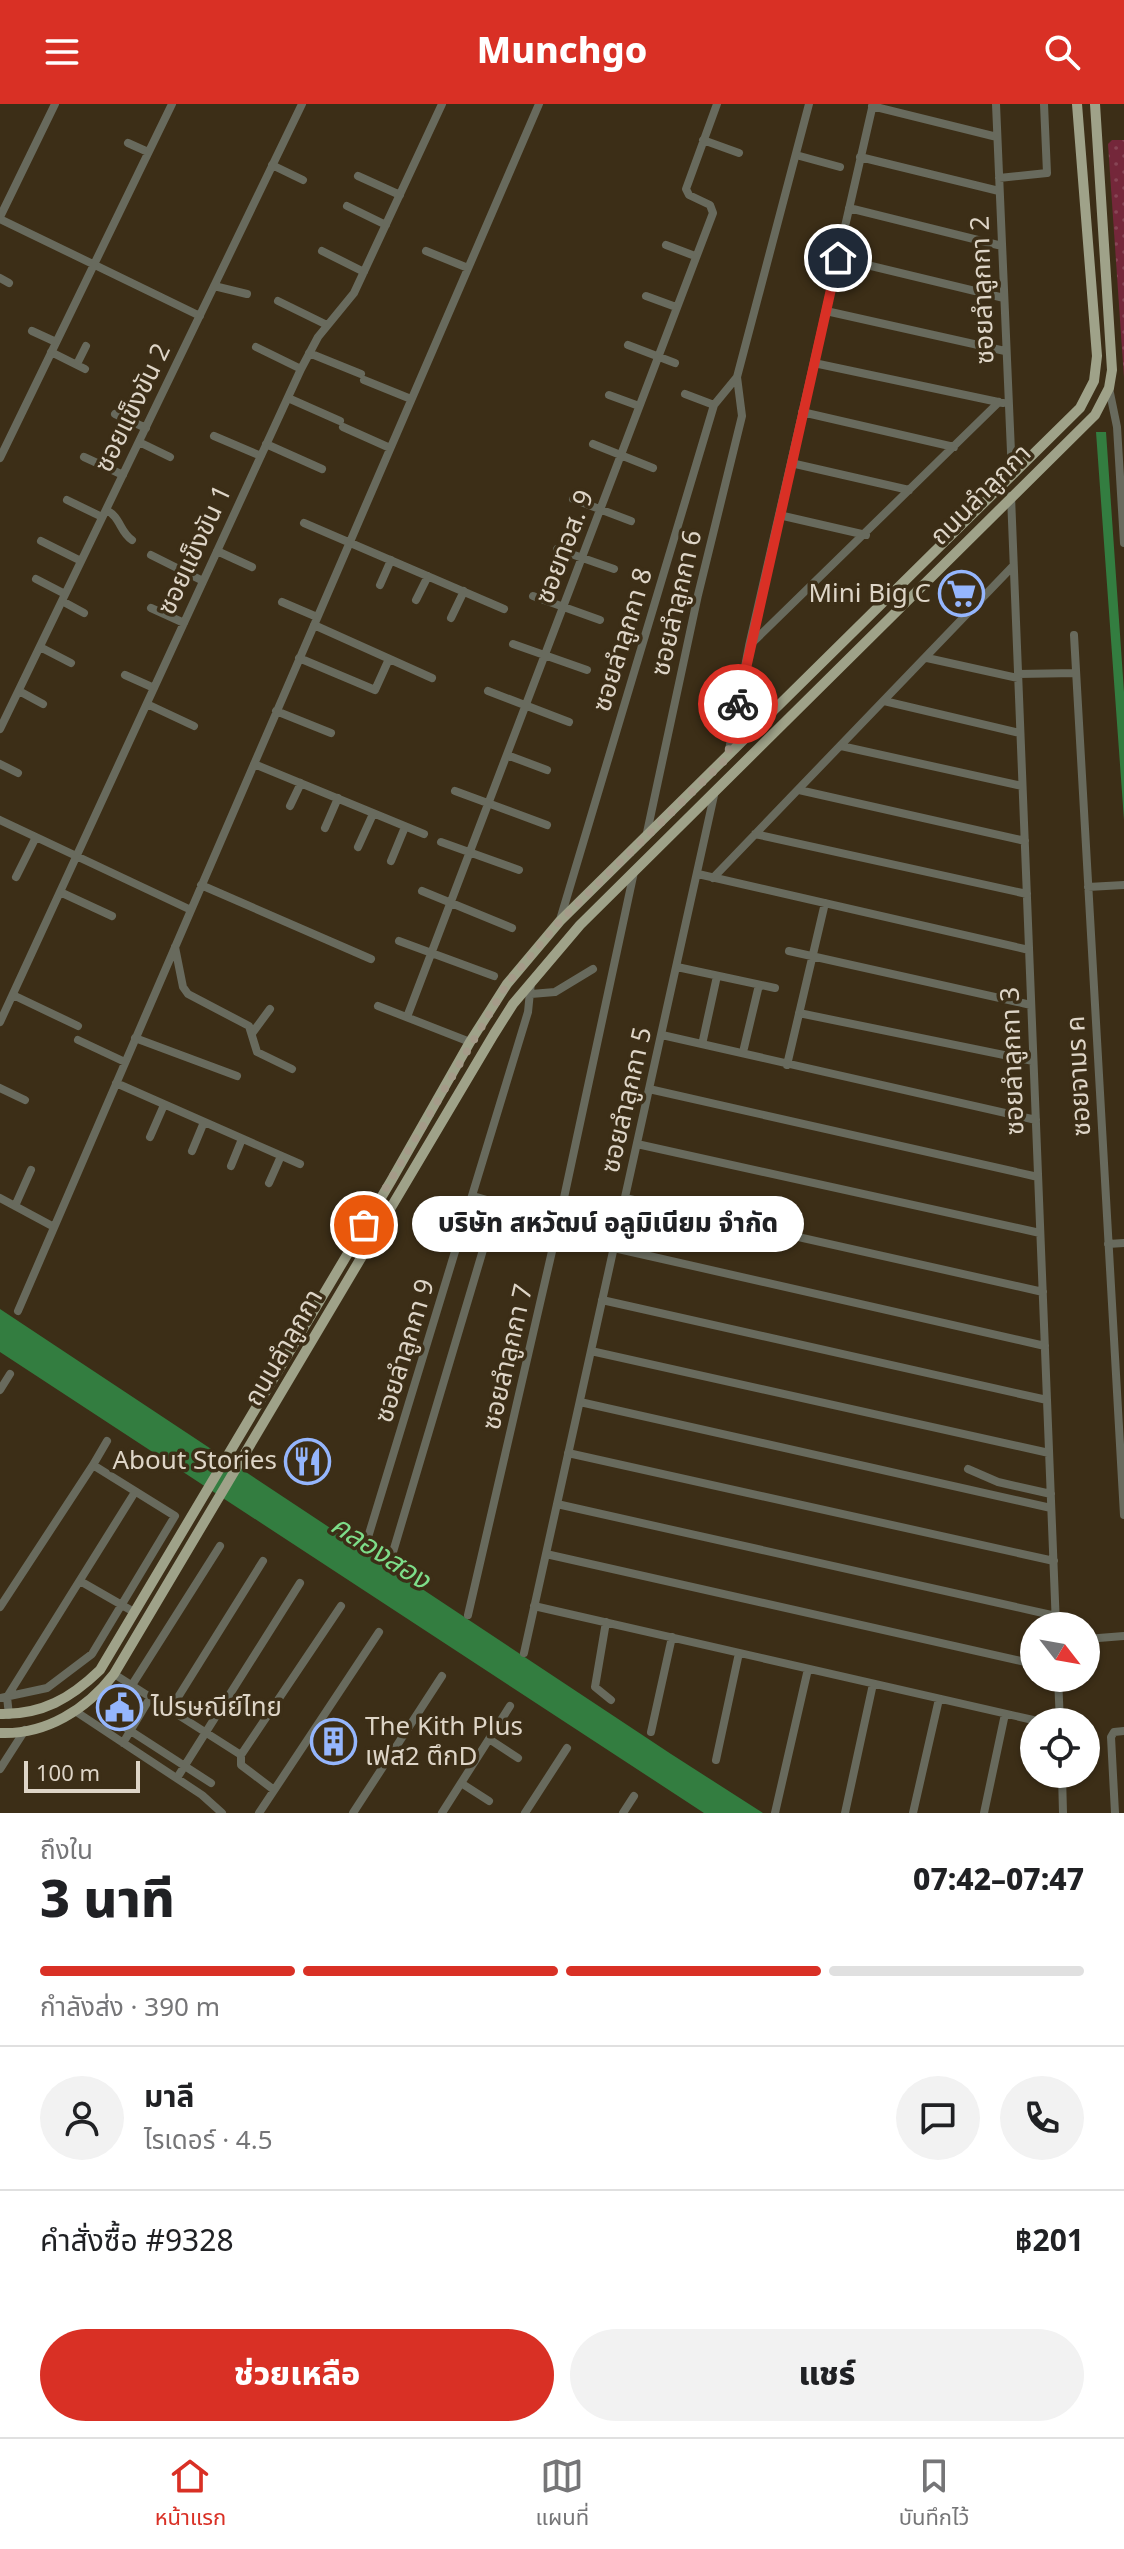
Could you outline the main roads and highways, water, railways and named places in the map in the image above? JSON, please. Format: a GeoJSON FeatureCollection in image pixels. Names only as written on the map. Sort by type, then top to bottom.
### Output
{"type":"FeatureCollection","features":[{"type":"Feature","properties":{"kind":"main road","name":"ถนนลำลูกกา"},"geometry":{"type":"LineString","coordinates":[[5,1714],[47,1707],[74,1695],[100,1670],[507,984],[560,921],[1073,418],[1094,381],[1096,314],[1077,104]]}},
{"type":"Feature","properties":{"kind":"main road","name":"ถนนลำลูกกา"},"geometry":{"type":"LineString","coordinates":[[0,1733],[50,1725],[98,1695],[114,1674],[452,1105],[513,1004],[531,982],[634,872],[1095,415],[1109,388],[1112,358],[1095,104]]}},
{"type":"Feature","properties":{"kind":"main road"},"geometry":{"type":"LineString","coordinates":[[1081,159],[1099,158]]}},
{"type":"Feature","properties":{"kind":"main road"},"geometry":{"type":"LineString","coordinates":[[438,1099],[452,1105]]}},
{"type":"Feature","properties":{"kind":"place","name":"Mini Big C"},"geometry":{"type":"Point","coordinates":[962,594]}},
{"type":"Feature","properties":{"kind":"place","name":"บริษัท สหวัฒน์ อลูมิเนียม จำกัด"},"geometry":{"type":"Point","coordinates":[364,1225]}},
{"type":"Feature","properties":{"kind":"place","name":"About Stories"},"geometry":{"type":"Point","coordinates":[308,1461]}},
{"type":"Feature","properties":{"kind":"place","name":"ไปรษณีย์ไทย"},"geometry":{"type":"Point","coordinates":[120,1708]}},
{"type":"Feature","properties":{"kind":"place","name":"The Kith Plus เฟส2 ตึกD"},"geometry":{"type":"Point","coordinates":[334,1742]}},
{"type":"Feature","properties":{"kind":"water label","name":"คลองสอง"},"geometry":{"type":"Point","coordinates":[380,1553]}}]}
